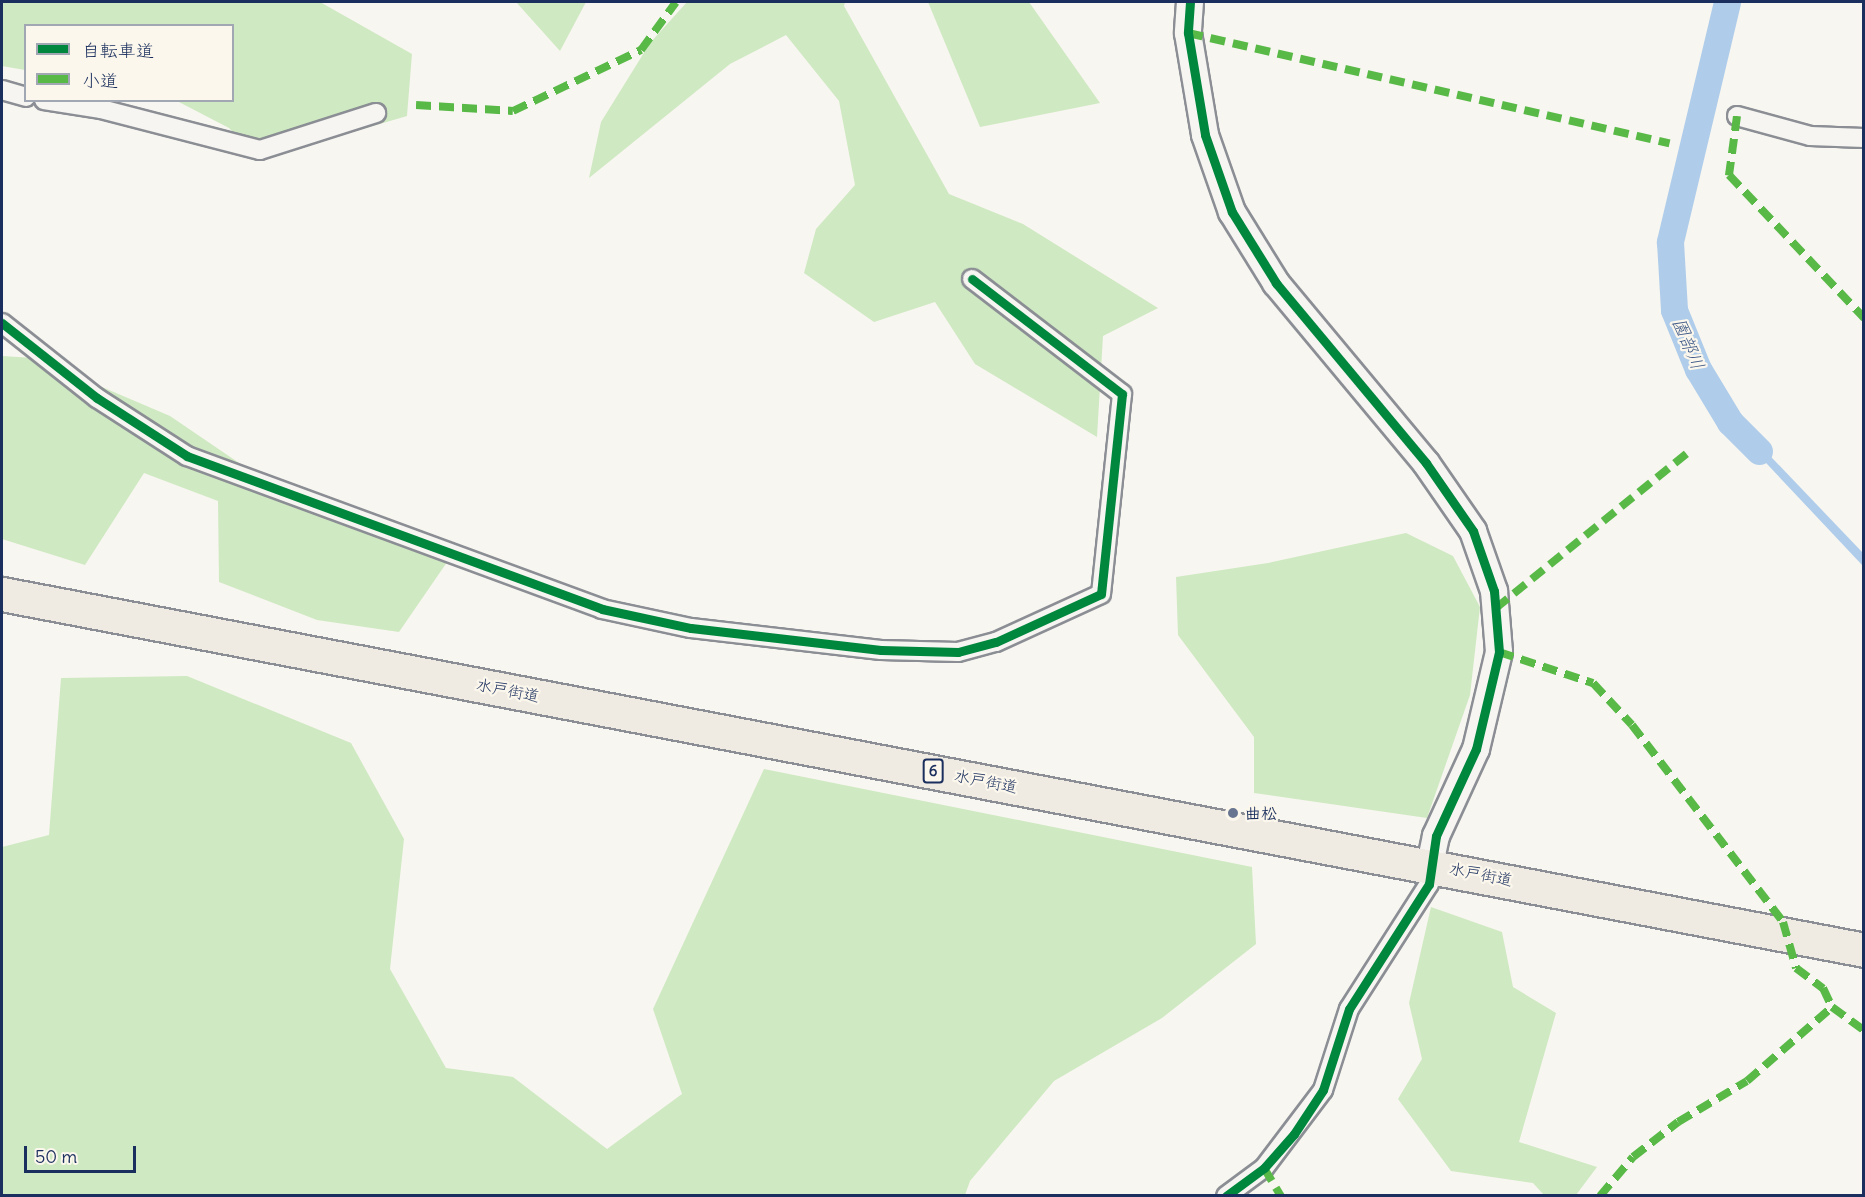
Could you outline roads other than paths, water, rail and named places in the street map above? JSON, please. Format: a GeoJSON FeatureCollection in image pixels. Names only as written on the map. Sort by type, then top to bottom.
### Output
{"type":"FeatureCollection","features":[{"type":"Feature","properties":{"kind":"highway","name":"水戸街道"},"geometry":{"type":"LineString","coordinates":[[2,594],[1430,864],[1863,950]]}},
{"type":"Feature","properties":{"kind":"street"},"geometry":{"type":"LineString","coordinates":[[1190,2],[1188,33],[1205,135],[1232,212],[1276,283],[1446,492],[1473,531],[1494,591],[1499,652],[1476,749],[1436,836],[1430,864],[1429,884],[1349,1009],[1323,1090],[1264,1168],[1226,1196]]}},
{"type":"Feature","properties":{"kind":"street"},"geometry":{"type":"LineString","coordinates":[[2,90],[24,96]]}},
{"type":"Feature","properties":{"kind":"street"},"geometry":{"type":"LineString","coordinates":[[57,102],[102,109],[260,150],[376,113]]}},
{"type":"Feature","properties":{"kind":"street"},"geometry":{"type":"LineString","coordinates":[[1737,116],[1810,136],[1863,138]]}},
{"type":"Feature","properties":{"kind":"street"},"geometry":{"type":"LineString","coordinates":[[2,323],[97,398],[187,456],[602,609],[691,628],[881,650],[958,652],[996,642],[1101,594],[1122,394],[972,279]]}},
{"type":"Feature","properties":{"kind":"water"},"geometry":{"type":"Polygon","coordinates":[[[1733,417],[1863,553],[1863,566],[1735,430],[1733,417]]]}},
{"type":"Feature","properties":{"kind":"waterway","name":"園部川"},"geometry":{"type":"LineString","coordinates":[[1727,2],[1670,242],[1674,310],[1698,369],[1730,422],[1759,451]]}},
{"type":"Feature","properties":{"kind":"place","name":"曲松"},"geometry":{"type":"Point","coordinates":[1233,813]}}]}
